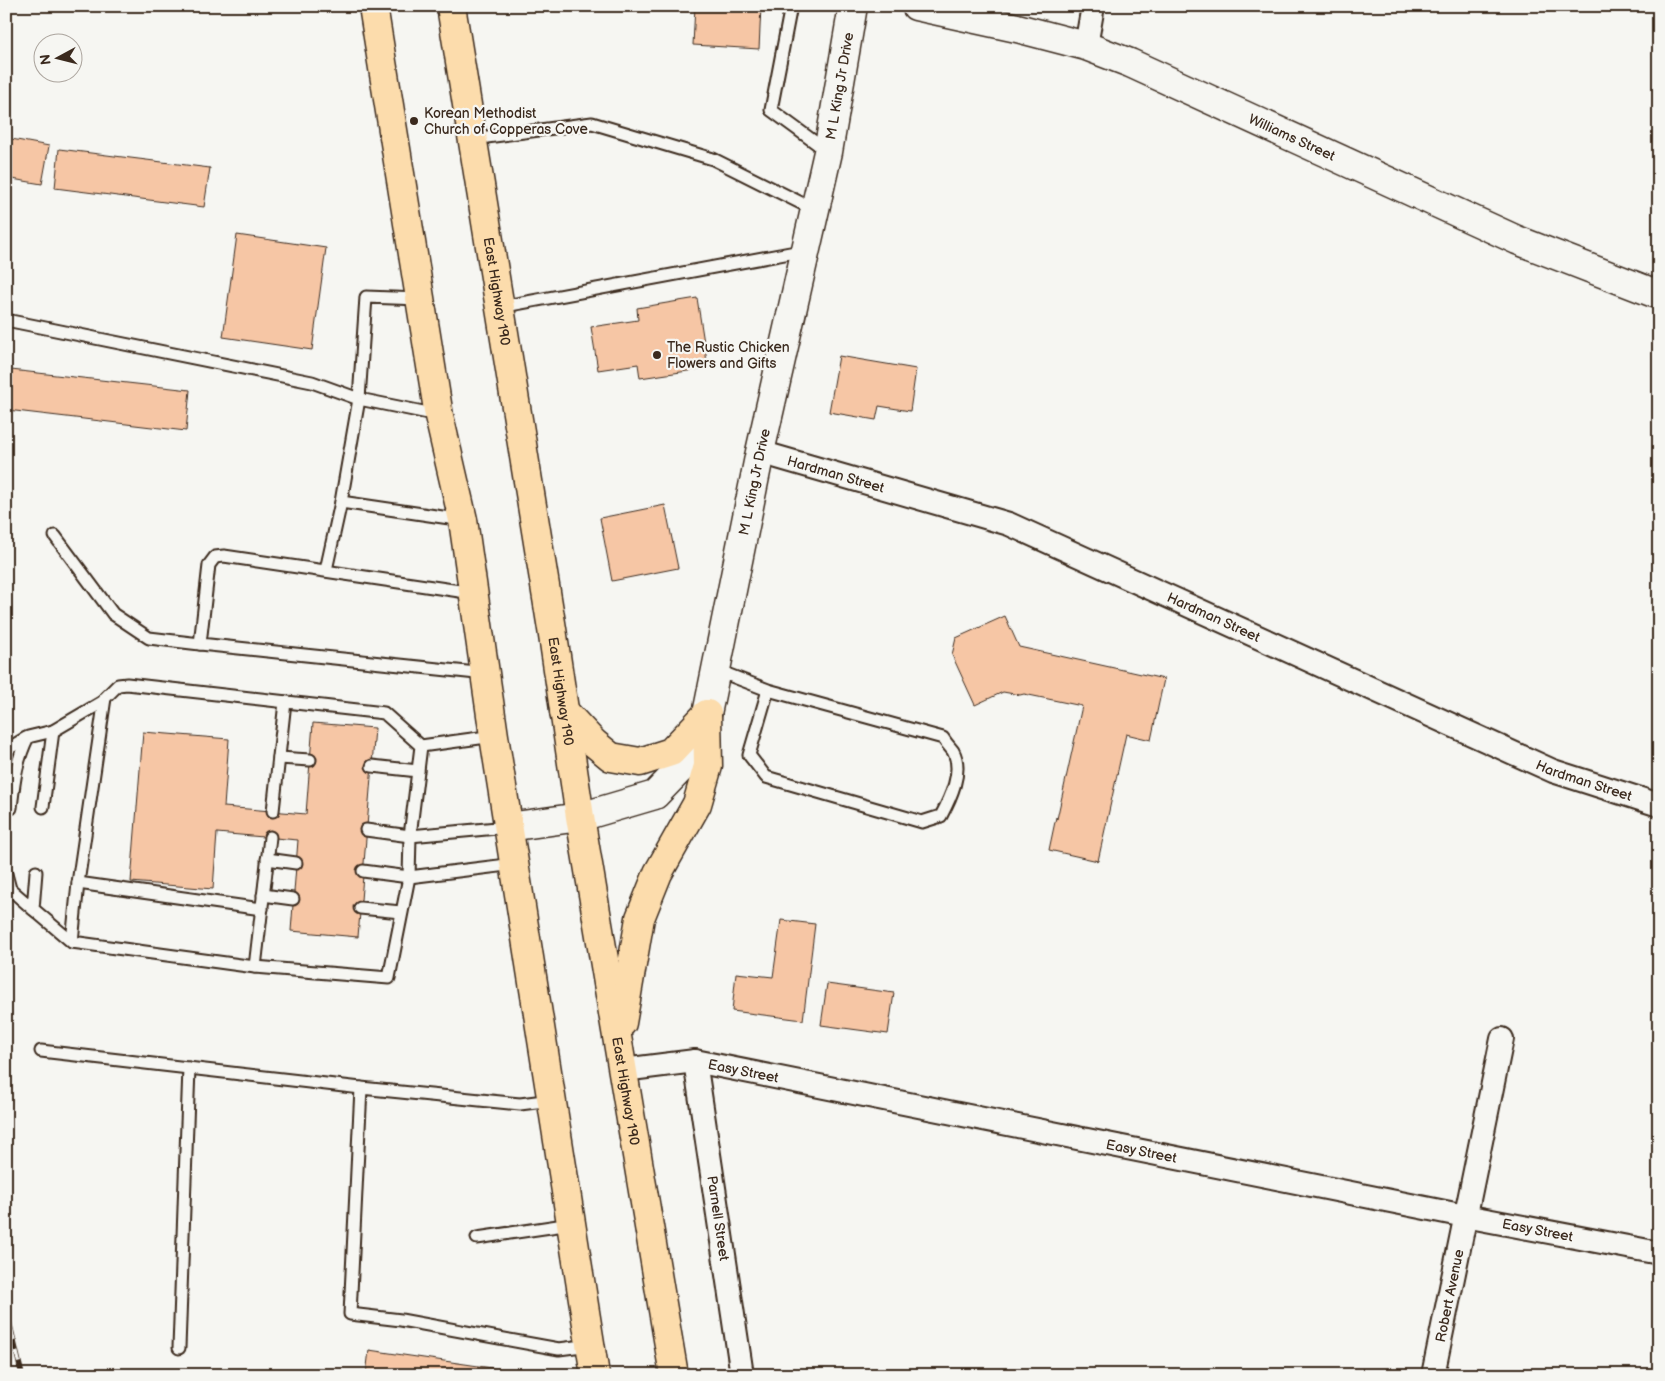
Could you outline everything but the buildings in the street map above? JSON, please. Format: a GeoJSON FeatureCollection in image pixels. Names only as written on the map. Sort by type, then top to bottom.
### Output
{"type":"FeatureCollection","features":[{"type":"Feature","properties":{"kind":"main road"},"geometry":{"type":"LineString","coordinates":[[373,6],[439,416],[463,520],[494,736],[595,1375]]}},
{"type":"Feature","properties":{"kind":"main road","name":"East Highway 190"},"geometry":{"type":"LineString","coordinates":[[451,6],[580,817],[674,1375]]}},
{"type":"Feature","properties":{"kind":"main road"},"geometry":{"type":"LineString","coordinates":[[564,712],[594,743],[611,757],[640,762],[671,752],[707,714]]}},
{"type":"Feature","properties":{"kind":"main road"},"geometry":{"type":"LineString","coordinates":[[621,1058],[640,918],[658,873],[697,804],[708,766],[707,714]]}},
{"type":"Feature","properties":{"kind":"street","name":"M L King Jr Drive"},"geometry":{"type":"LineString","coordinates":[[508,826],[580,817],[655,794],[689,760],[707,714],[760,452],[828,152],[853,6]]}},
{"type":"Feature","properties":{"kind":"street","name":"Williams Street"},"geometry":{"type":"LineString","coordinates":[[916,6],[1017,28],[1086,46],[1130,63],[1517,240],[1659,295]]}},
{"type":"Feature","properties":{"kind":"street"},"geometry":{"type":"LineString","coordinates":[[1086,46],[1093,6]]}},
{"type":"Feature","properties":{"kind":"street","name":"Hardman Street"},"geometry":{"type":"LineString","coordinates":[[760,452],[1009,524],[1553,771],[1659,805]]}},
{"type":"Feature","properties":{"kind":"street","name":"Robert Avenue"},"geometry":{"type":"LineString","coordinates":[[1433,1375],[1502,1039]]}},
{"type":"Feature","properties":{"kind":"street","name":"Easy Street"},"geometry":{"type":"LineString","coordinates":[[621,1058],[695,1061],[1465,1216],[1659,1253]]}},
{"type":"Feature","properties":{"kind":"street","name":"Parnell Street"},"geometry":{"type":"LineString","coordinates":[[695,1061],[742,1375]]}},
{"type":"Feature","properties":{"kind":"lane"},"geometry":{"type":"LineString","coordinates":[[792,6],[770,110],[828,152]]}},
{"type":"Feature","properties":{"kind":"lane"},"geometry":{"type":"LineString","coordinates":[[472,139],[592,124],[713,159],[815,210]]}},
{"type":"Feature","properties":{"kind":"lane"},"geometry":{"type":"LineString","coordinates":[[499,308],[806,250]]}},
{"type":"Feature","properties":{"kind":"lane"},"geometry":{"type":"LineString","coordinates":[[326,570],[341,502],[359,399],[366,297],[420,299]]}},
{"type":"Feature","properties":{"kind":"lane"},"geometry":{"type":"LineString","coordinates":[[6,320],[312,382],[359,399],[439,416]]}},
{"type":"Feature","properties":{"kind":"lane"},"geometry":{"type":"LineString","coordinates":[[341,502],[463,520]]}},
{"type":"Feature","properties":{"kind":"lane"},"geometry":{"type":"LineString","coordinates":[[55,536],[113,614],[149,638],[486,674]]}},
{"type":"Feature","properties":{"kind":"lane"},"geometry":{"type":"LineString","coordinates":[[200,644],[209,564],[215,557],[224,556],[326,570],[473,593]]}},
{"type":"Feature","properties":{"kind":"lane"},"geometry":{"type":"LineString","coordinates":[[716,670],[768,690],[943,738],[954,753],[957,771],[950,797],[941,816],[922,822],[766,777],[749,755],[768,690]]}},
{"type":"Feature","properties":{"kind":"lane"},"geometry":{"type":"LineString","coordinates":[[72,942],[78,883],[104,701],[118,685],[128,684],[384,713],[420,746]]}},
{"type":"Feature","properties":{"kind":"lane"},"geometry":{"type":"LineString","coordinates":[[6,750],[28,738],[53,731],[104,701]]}},
{"type":"Feature","properties":{"kind":"lane"},"geometry":{"type":"LineString","coordinates":[[273,811],[285,702]]}},
{"type":"Feature","properties":{"kind":"lane"},"geometry":{"type":"LineString","coordinates":[[44,807],[53,731]]}},
{"type":"Feature","properties":{"kind":"lane"},"geometry":{"type":"LineString","coordinates":[[420,746],[494,736]]}},
{"type":"Feature","properties":{"kind":"lane"},"geometry":{"type":"LineString","coordinates":[[11,808],[20,753],[28,738]]}},
{"type":"Feature","properties":{"kind":"lane"},"geometry":{"type":"LineString","coordinates":[[6,874],[8,887],[72,942],[255,967],[389,978],[408,877],[410,836],[420,746]]}},
{"type":"Feature","properties":{"kind":"lane"},"geometry":{"type":"LineString","coordinates":[[278,758],[310,760]]}},
{"type":"Feature","properties":{"kind":"lane"},"geometry":{"type":"LineString","coordinates":[[372,766],[418,771]]}},
{"type":"Feature","properties":{"kind":"lane"},"geometry":{"type":"LineString","coordinates":[[366,830],[410,836],[508,826]]}},
{"type":"Feature","properties":{"kind":"lane"},"geometry":{"type":"LineString","coordinates":[[255,967],[270,837]]}},
{"type":"Feature","properties":{"kind":"lane"},"geometry":{"type":"LineString","coordinates":[[267,859],[296,863]]}},
{"type":"Feature","properties":{"kind":"lane"},"geometry":{"type":"LineString","coordinates":[[363,871],[408,877],[514,864]]}},
{"type":"Feature","properties":{"kind":"lane"},"geometry":{"type":"LineString","coordinates":[[33,909],[36,872]]}},
{"type":"Feature","properties":{"kind":"lane"},"geometry":{"type":"LineString","coordinates":[[78,883],[262,909]]}},
{"type":"Feature","properties":{"kind":"lane"},"geometry":{"type":"LineString","coordinates":[[263,895],[293,899]]}},
{"type":"Feature","properties":{"kind":"lane"},"geometry":{"type":"LineString","coordinates":[[360,908],[401,912]]}},
{"type":"Feature","properties":{"kind":"lane"},"geometry":{"type":"LineString","coordinates":[[41,1051],[520,1104],[552,1100]]}},
{"type":"Feature","properties":{"kind":"lane"},"geometry":{"type":"LineString","coordinates":[[179,1348],[189,1068]]}},
{"type":"Feature","properties":{"kind":"lane"},"geometry":{"type":"LineString","coordinates":[[362,1088],[350,1314],[401,1320],[559,1349],[590,1345]]}},
{"type":"Feature","properties":{"kind":"lane"},"geometry":{"type":"LineString","coordinates":[[478,1238],[571,1224]]}},
{"type":"Feature","properties":{"kind":"railway"},"geometry":{"type":"LineString","coordinates":[[6,1309],[22,1375]]}},
{"type":"Feature","properties":{"kind":"place","name":"Korean Methodist Church of Copperas Cove"},"geometry":{"type":"Point","coordinates":[414,121]}},
{"type":"Feature","properties":{"kind":"place","name":"The Rustic Chicken Flowers and Gifts"},"geometry":{"type":"Point","coordinates":[657,355]}}]}
